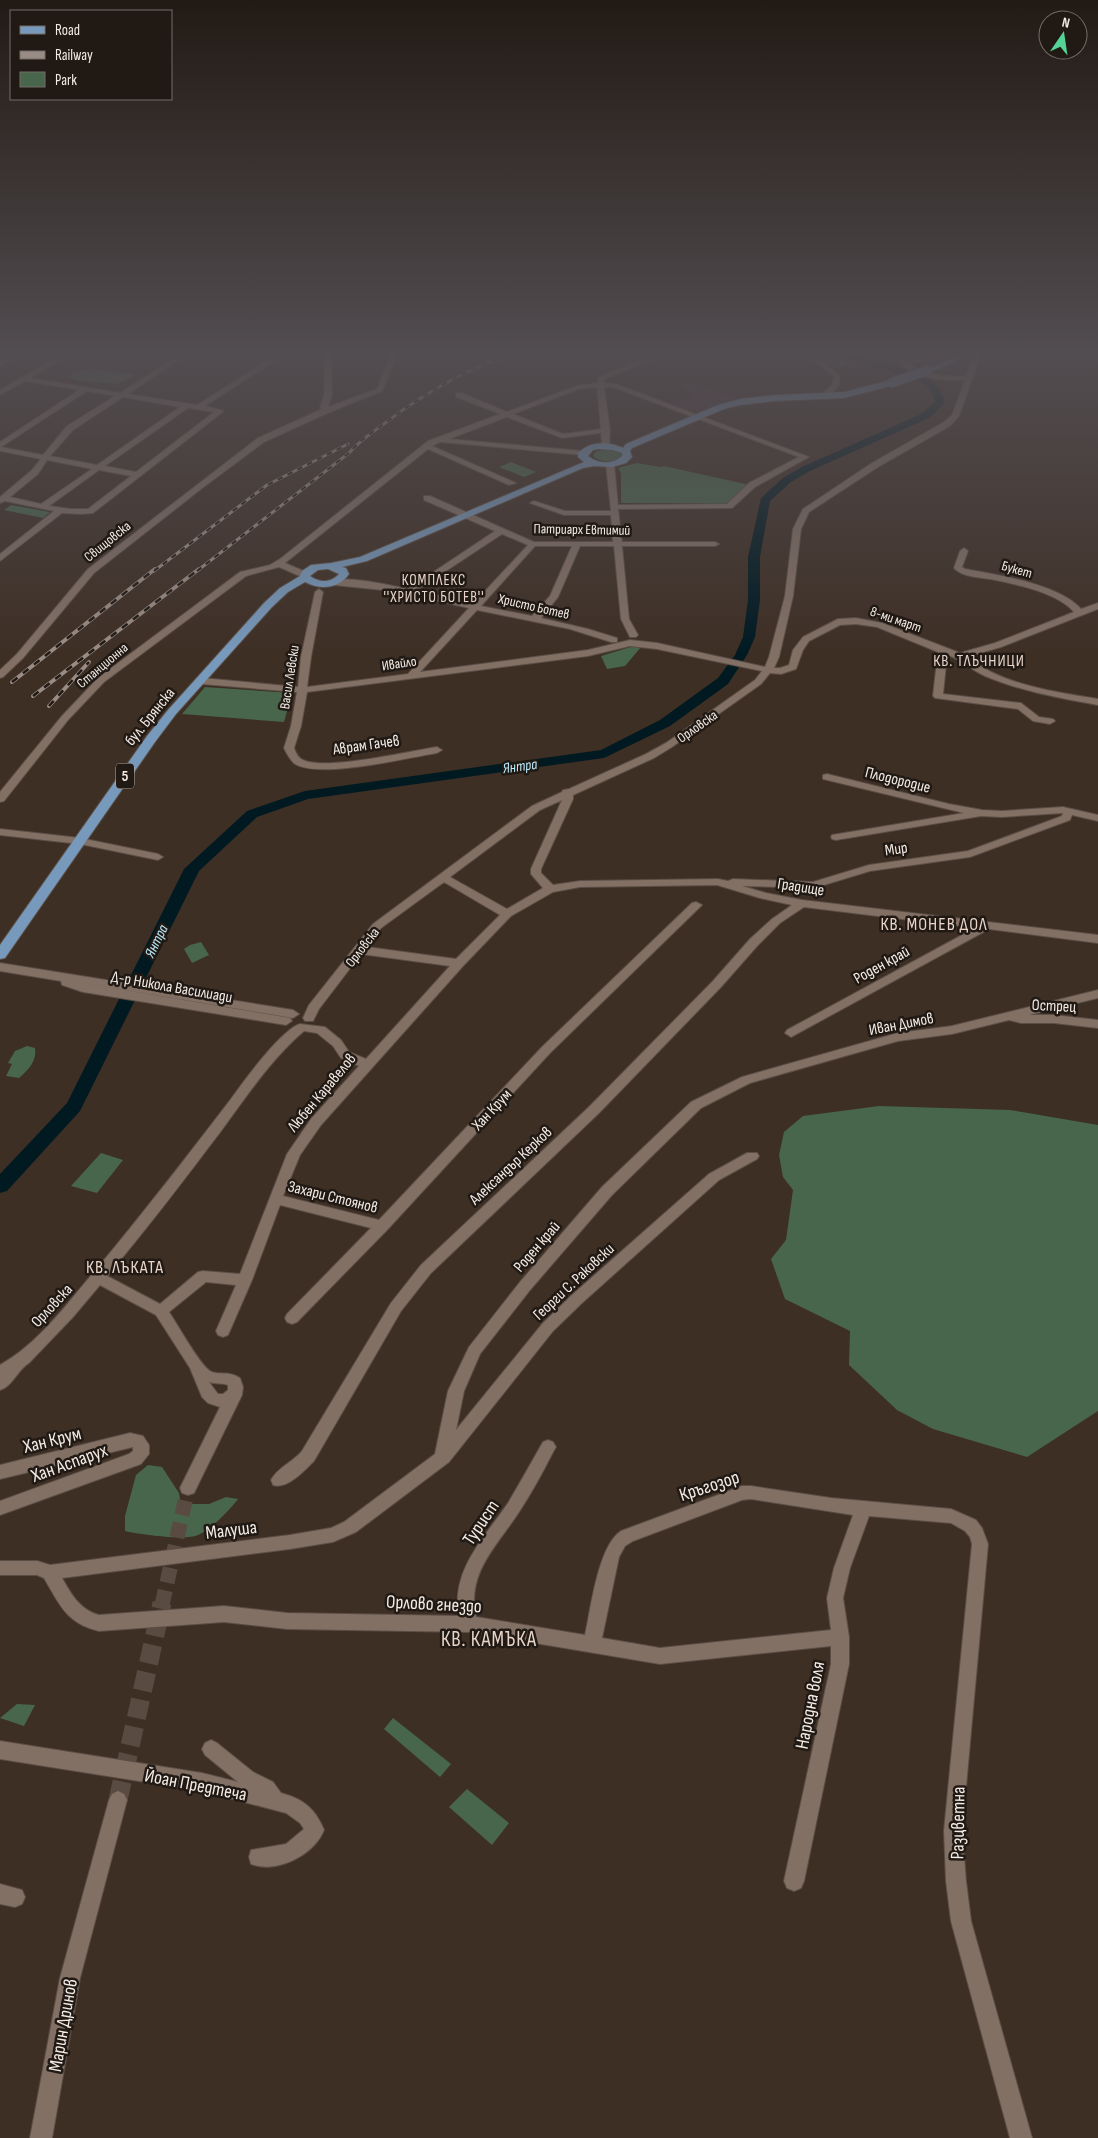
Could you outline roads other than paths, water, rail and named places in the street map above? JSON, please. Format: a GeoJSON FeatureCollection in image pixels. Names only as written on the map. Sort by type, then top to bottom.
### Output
{"type":"FeatureCollection","features":[{"type":"Feature","properties":{"kind":"main road"},"geometry":{"type":"LineString","coordinates":[[317,567],[334,566],[363,559],[466,515],[583,458],[586,455]]}},
{"type":"Feature","properties":{"kind":"main road"},"geometry":{"type":"LineString","coordinates":[[583,458],[596,463],[610,464],[625,459],[628,455]]}},
{"type":"Feature","properties":{"kind":"main road"},"geometry":{"type":"LineString","coordinates":[[290,587],[317,587],[334,582],[363,559]]}},
{"type":"Feature","properties":{"kind":"main road"},"geometry":{"type":"LineString","coordinates":[[334,566],[342,570],[344,574]]}},
{"type":"Feature","properties":{"kind":"main road","name":"5"},"geometry":{"type":"LineString","coordinates":[[305,576],[308,571],[317,567]]}},
{"type":"Feature","properties":{"kind":"main road"},"geometry":{"type":"LineString","coordinates":[[305,576],[317,587]]}},
{"type":"Feature","properties":{"kind":"main road","name":"бул. Брянска"},"geometry":{"type":"LineString","coordinates":[[0,955],[151,739],[172,712],[202,681],[268,605],[305,576]]}},
{"type":"Feature","properties":{"kind":"street"},"geometry":{"type":"LineString","coordinates":[[37,455],[138,475]]}},
{"type":"Feature","properties":{"kind":"street"},"geometry":{"type":"LineString","coordinates":[[43,506],[115,455]]}},
{"type":"Feature","properties":{"kind":"street"},"geometry":{"type":"LineString","coordinates":[[2,499],[81,512],[90,511],[164,455]]}},
{"type":"Feature","properties":{"kind":"street","name":"Свищовска"},"geometry":{"type":"LineString","coordinates":[[0,675],[20,656],[91,571],[242,455]]}},
{"type":"Feature","properties":{"kind":"street"},"geometry":{"type":"LineString","coordinates":[[279,564],[416,455]]}},
{"type":"Feature","properties":{"kind":"street"},"geometry":{"type":"LineString","coordinates":[[447,455],[512,483]]}},
{"type":"Feature","properties":{"kind":"street"},"geometry":{"type":"LineString","coordinates":[[569,455],[583,458]]}},
{"type":"Feature","properties":{"kind":"street"},"geometry":{"type":"LineString","coordinates":[[534,503],[564,513],[729,506],[752,485],[805,456],[802,455]]}},
{"type":"Feature","properties":{"kind":"street","name":"Орловска"},"geometry":{"type":"LineString","coordinates":[[0,1372],[24,1359],[98,1278],[300,1022],[360,950],[377,926],[536,808],[567,792],[650,756],[669,745],[758,682],[768,670],[789,596],[794,541],[800,520],[806,511],[893,455]]}},
{"type":"Feature","properties":{"kind":"street"},"geometry":{"type":"LineString","coordinates":[[2,499],[35,472],[47,457]]}},
{"type":"Feature","properties":{"kind":"street"},"geometry":{"type":"LineString","coordinates":[[610,464],[625,619],[631,640],[768,670]]}},
{"type":"Feature","properties":{"kind":"street","name":"Патриарх Евтимий"},"geometry":{"type":"LineString","coordinates":[[427,498],[533,544],[716,544]]}},
{"type":"Feature","properties":{"kind":"street"},"geometry":{"type":"LineString","coordinates":[[0,558],[62,509]]}},
{"type":"Feature","properties":{"kind":"street"},"geometry":{"type":"LineString","coordinates":[[409,592],[502,530]]}},
{"type":"Feature","properties":{"kind":"street"},"geometry":{"type":"LineString","coordinates":[[412,675],[533,544]]}},
{"type":"Feature","properties":{"kind":"street"},"geometry":{"type":"LineString","coordinates":[[534,620],[554,597],[577,545]]}},
{"type":"Feature","properties":{"kind":"street","name":"Букет"},"geometry":{"type":"LineString","coordinates":[[964,551],[958,568],[962,571],[999,578],[1058,595],[1070,602],[1080,614]]}},
{"type":"Feature","properties":{"kind":"street"},"geometry":{"type":"LineString","coordinates":[[279,564],[305,576]]}},
{"type":"Feature","properties":{"kind":"street","name":"Станционна"},"geometry":{"type":"LineString","coordinates":[[0,799],[65,718],[101,680],[244,574],[279,564]]}},
{"type":"Feature","properties":{"kind":"street"},"geometry":{"type":"LineString","coordinates":[[288,567],[317,567]]}},
{"type":"Feature","properties":{"kind":"street","name":"Христо Ботев"},"geometry":{"type":"LineString","coordinates":[[344,574],[360,583]]}},
{"type":"Feature","properties":{"kind":"street","name":"Христо Ботев"},"geometry":{"type":"LineString","coordinates":[[334,582],[360,583],[409,592],[585,632],[631,640]]}},
{"type":"Feature","properties":{"kind":"street","name":"Васил Левски"},"geometry":{"type":"LineString","coordinates":[[300,762],[294,758],[289,748],[304,690],[309,638],[317,587]]}},
{"type":"Feature","properties":{"kind":"street"},"geometry":{"type":"LineString","coordinates":[[960,656],[998,645],[1098,606]]}},
{"type":"Feature","properties":{"kind":"street"},"geometry":{"type":"LineString","coordinates":[[616,637],[625,619]]}},
{"type":"Feature","properties":{"kind":"street","name":"8-ми март"},"geometry":{"type":"LineString","coordinates":[[768,670],[789,670],[793,667],[798,650],[806,639],[828,626],[846,621],[879,625],[960,656]]}},
{"type":"Feature","properties":{"kind":"street","name":"Ивайло"},"geometry":{"type":"LineString","coordinates":[[600,651],[616,637]]}},
{"type":"Feature","properties":{"kind":"street","name":"Ивайло"},"geometry":{"type":"LineString","coordinates":[[202,681],[304,690],[600,651],[631,640]]}},
{"type":"Feature","properties":{"kind":"street"},"geometry":{"type":"LineString","coordinates":[[943,651],[938,696],[1021,706],[1036,719],[1050,721]]}},
{"type":"Feature","properties":{"kind":"street"},"geometry":{"type":"LineString","coordinates":[[960,656],[977,669],[1018,684],[1098,702]]}},
{"type":"Feature","properties":{"kind":"street","name":"Аврам Гачев"},"geometry":{"type":"LineString","coordinates":[[300,762],[316,765],[341,765],[437,750]]}},
{"type":"Feature","properties":{"kind":"street","name":"Плодородие"},"geometry":{"type":"LineString","coordinates":[[827,777],[961,809]]}},
{"type":"Feature","properties":{"kind":"street"},"geometry":{"type":"LineString","coordinates":[[550,889],[536,874],[536,869],[568,799],[567,792]]}},
{"type":"Feature","properties":{"kind":"street","name":"Мир"},"geometry":{"type":"LineString","coordinates":[[961,809],[1002,814],[1069,811],[1098,818]]}},
{"type":"Feature","properties":{"kind":"street","name":"Мир"},"geometry":{"type":"LineString","coordinates":[[718,882],[814,885],[869,868],[970,854],[1066,818],[1069,811]]}},
{"type":"Feature","properties":{"kind":"street","name":"Мир"},"geometry":{"type":"LineString","coordinates":[[836,837],[931,821],[957,819],[982,813]]}},
{"type":"Feature","properties":{"kind":"street"},"geometry":{"type":"LineString","coordinates":[[0,832],[80,841],[158,857]]}},
{"type":"Feature","properties":{"kind":"street"},"geometry":{"type":"LineString","coordinates":[[443,877],[507,914]]}},
{"type":"Feature","properties":{"kind":"street","name":"Градище"},"geometry":{"type":"LineString","coordinates":[[507,914],[550,889],[580,884],[718,882],[764,896],[802,903],[1098,939]]}},
{"type":"Feature","properties":{"kind":"street","name":"Александър Керков"},"geometry":{"type":"LineString","coordinates":[[279,1480],[308,1456],[396,1307],[426,1269],[594,1110],[718,984],[754,942],[776,921],[802,903]]}},
{"type":"Feature","properties":{"kind":"street","name":"Хан Крум"},"geometry":{"type":"LineString","coordinates":[[292,1318],[382,1226],[546,1050],[696,905]]}},
{"type":"Feature","properties":{"kind":"street","name":"Любен Каравелов"},"geometry":{"type":"LineString","coordinates":[[222,1331],[245,1280],[294,1154],[315,1123],[459,963],[507,914]]}},
{"type":"Feature","properties":{"kind":"street","name":"Роден край"},"geometry":{"type":"LineString","coordinates":[[791,1034],[988,925]]}},
{"type":"Feature","properties":{"kind":"street"},"geometry":{"type":"LineString","coordinates":[[360,950],[459,963]]}},
{"type":"Feature","properties":{"kind":"street","name":"Д-р Никола Василиади"},"geometry":{"type":"LineString","coordinates":[[0,967],[300,1022]]}},
{"type":"Feature","properties":{"kind":"street","name":"Иван Димов"},"geometry":{"type":"LineString","coordinates":[[713,1095],[746,1080],[898,1037],[952,1030],[1098,994]]}},
{"type":"Feature","properties":{"kind":"street","name":"Острец"},"geometry":{"type":"LineString","coordinates":[[1009,1016],[1021,1019],[1054,1019],[1098,1024]]}},
{"type":"Feature","properties":{"kind":"street"},"geometry":{"type":"LineString","coordinates":[[300,1022],[321,1030],[337,1043],[345,1055],[367,1064]]}},
{"type":"Feature","properties":{"kind":"street","name":"Роден край"},"geometry":{"type":"LineString","coordinates":[[443,1457],[456,1391],[474,1351],[525,1286],[607,1191],[683,1116],[696,1105],[713,1095]]}},
{"type":"Feature","properties":{"kind":"street","name":"Георги С. Раковски"},"geometry":{"type":"LineString","coordinates":[[443,1457],[548,1327],[714,1177],[752,1156]]}},
{"type":"Feature","properties":{"kind":"street","name":"Захари Стоянов"},"geometry":{"type":"LineString","coordinates":[[275,1199],[382,1226]]}},
{"type":"Feature","properties":{"kind":"street"},"geometry":{"type":"LineString","coordinates":[[161,1311],[203,1276],[245,1280]]}},
{"type":"Feature","properties":{"kind":"street"},"geometry":{"type":"LineString","coordinates":[[98,1278],[161,1311],[196,1365],[205,1374],[218,1379],[228,1378],[235,1382],[236,1389],[234,1395],[214,1432],[188,1488]]}},
{"type":"Feature","properties":{"kind":"street"},"geometry":{"type":"LineString","coordinates":[[0,1384],[24,1359]]}},
{"type":"Feature","properties":{"kind":"street"},"geometry":{"type":"LineString","coordinates":[[196,1365],[201,1382],[211,1396],[224,1400],[234,1395]]}},
{"type":"Feature","properties":{"kind":"street"},"geometry":{"type":"LineString","coordinates":[[214,1432],[210,1385],[218,1379]]}},
{"type":"Feature","properties":{"kind":"street","name":"Хан Крум"},"geometry":{"type":"LineString","coordinates":[[0,1472],[130,1440],[138,1441],[141,1445]]}},
{"type":"Feature","properties":{"kind":"street","name":"Хан Аспарух"},"geometry":{"type":"LineString","coordinates":[[0,1508],[135,1459],[141,1454],[141,1445]]}},
{"type":"Feature","properties":{"kind":"street","name":"Турист"},"geometry":{"type":"LineString","coordinates":[[469,1624],[465,1606],[466,1586],[473,1570],[482,1552],[526,1489],[548,1447]]}},
{"type":"Feature","properties":{"kind":"street","name":"Малуша"},"geometry":{"type":"LineString","coordinates":[[0,1568],[37,1568],[50,1572],[333,1535],[350,1526],[443,1457]]}},
{"type":"Feature","properties":{"kind":"street","name":"Кръгозор"},"geometry":{"type":"LineString","coordinates":[[592,1643],[611,1555],[619,1541],[627,1536],[742,1493],[760,1492],[786,1499],[863,1510],[952,1516]]}},
{"type":"Feature","properties":{"kind":"street","name":"Народна воля"},"geometry":{"type":"LineString","coordinates":[[794,1881],[837,1687],[840,1664],[840,1636],[835,1598],[842,1568],[863,1510]]}},
{"type":"Feature","properties":{"kind":"street","name":"Разцветна"},"geometry":{"type":"LineString","coordinates":[[952,1516],[963,1519],[973,1526],[980,1544],[953,1831],[961,1921],[1021,2138]]}},
{"type":"Feature","properties":{"kind":"street","name":"Орлово гнездо"},"geometry":{"type":"LineString","coordinates":[[50,1572],[66,1604],[89,1621],[99,1623],[224,1614],[287,1621],[469,1624],[592,1643],[660,1656],[840,1636]]}},
{"type":"Feature","properties":{"kind":"street","name":"Йоан Предтеча"},"geometry":{"type":"LineString","coordinates":[[0,1750],[202,1782],[290,1805],[307,1816],[315,1830],[298,1849],[277,1856],[258,1857]]}},
{"type":"Feature","properties":{"kind":"street"},"geometry":{"type":"LineString","coordinates":[[211,1750],[247,1778],[267,1788],[275,1801]]}},
{"type":"Feature","properties":{"kind":"street","name":"Марин Дринов"},"geometry":{"type":"LineString","coordinates":[[41,2138],[70,1978],[118,1800]]}},
{"type":"Feature","properties":{"kind":"waterway","name":"Янтра"},"geometry":{"type":"LineString","coordinates":[[0,1186],[74,1107],[192,869],[252,814],[305,795],[604,754],[665,723],[723,681],[741,655],[749,637],[754,600],[754,557],[765,500],[787,480],[838,455]]}},
{"type":"Feature","properties":{"kind":"tunnel"},"geometry":{"type":"LineString","coordinates":[[162,1605],[188,1488]]}},
{"type":"Feature","properties":{"kind":"tunnel"},"geometry":{"type":"LineString","coordinates":[[118,1800],[162,1603]]}},
{"type":"Feature","properties":{"kind":"railway"},"geometry":{"type":"LineString","coordinates":[[154,571],[267,485],[327,455]]}},
{"type":"Feature","properties":{"kind":"railway"},"geometry":{"type":"LineString","coordinates":[[197,571],[347,455]]}},
{"type":"Feature","properties":{"kind":"railway"},"geometry":{"type":"LineString","coordinates":[[12,682],[155,569]]}},
{"type":"Feature","properties":{"kind":"railway"},"geometry":{"type":"LineString","coordinates":[[33,696],[199,569]]}},
{"type":"Feature","properties":{"kind":"railway"},"geometry":{"type":"LineString","coordinates":[[49,706],[89,662]]}},
{"type":"Feature","properties":{"kind":"district","name":"КОМПЛЕКС ''ХРИСТО БОТЕВ''"},"geometry":{"type":"Point","coordinates":[434,588]}},
{"type":"Feature","properties":{"kind":"district","name":"КВ. ТЛЪЧНИЦИ"},"geometry":{"type":"Point","coordinates":[979,660]}},
{"type":"Feature","properties":{"kind":"district","name":"КВ. МОНЕВ ДОЛ"},"geometry":{"type":"Point","coordinates":[934,924]}},
{"type":"Feature","properties":{"kind":"district","name":"КВ. ЛЪКАТА"},"geometry":{"type":"Point","coordinates":[125,1267]}},
{"type":"Feature","properties":{"kind":"district","name":"КВ. КАМЪКА"},"geometry":{"type":"Point","coordinates":[489,1639]}}]}
